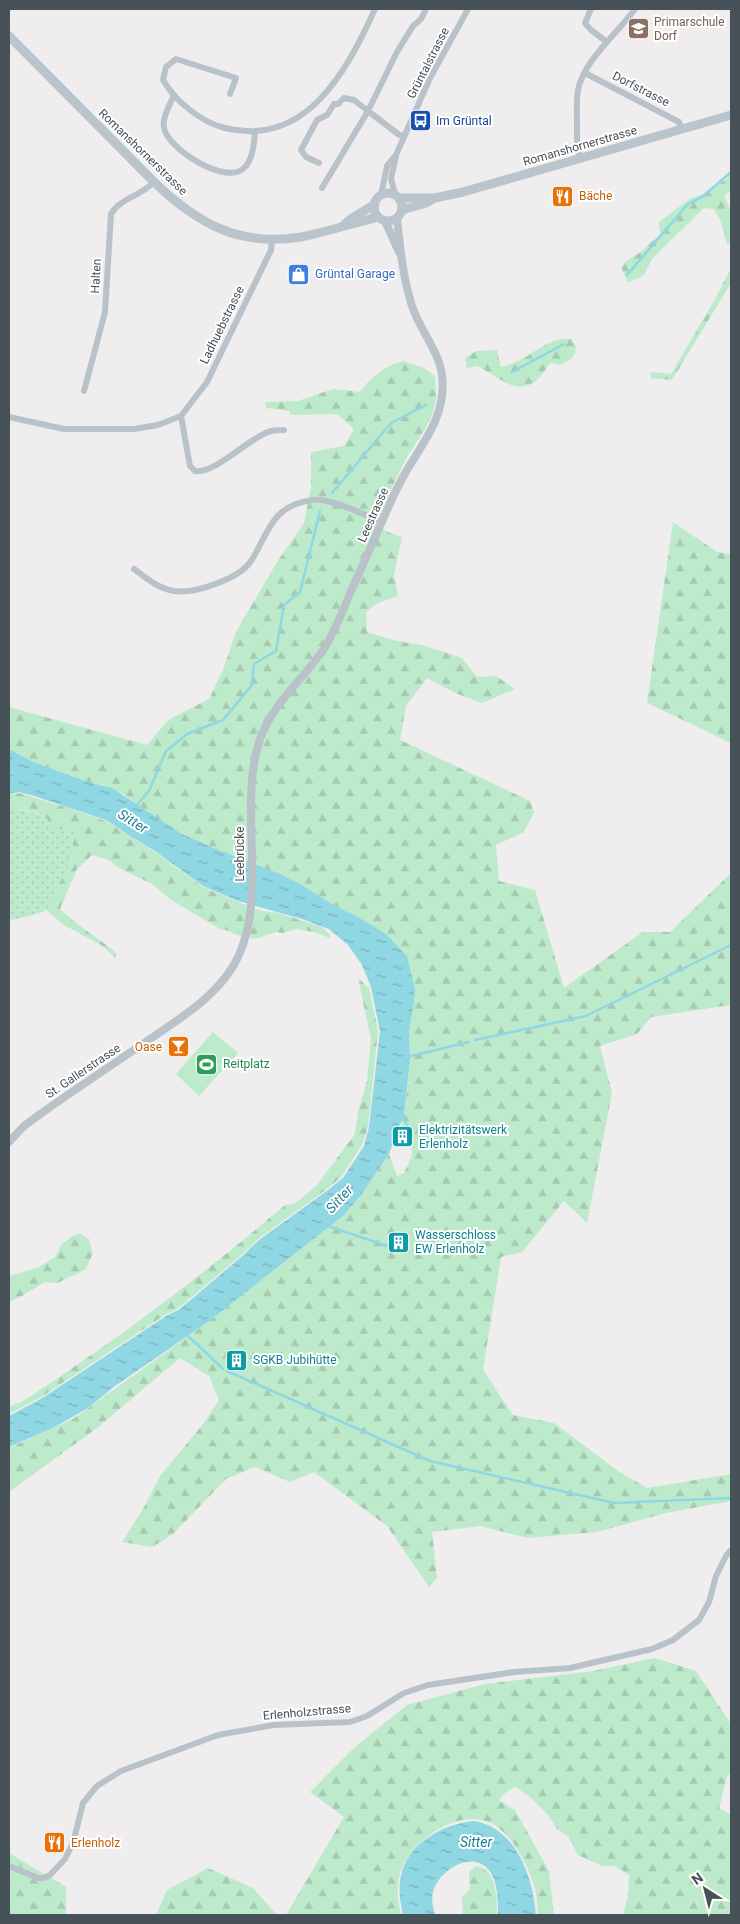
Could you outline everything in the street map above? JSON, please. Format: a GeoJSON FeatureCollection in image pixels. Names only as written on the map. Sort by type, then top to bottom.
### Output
{"type":"FeatureCollection","features":[{"type":"Feature","properties":{"kind":"main road","name":"Romanshornerstrasse"},"geometry":{"type":"LineString","coordinates":[[9,36],[154,182],[173,200],[206,223],[244,236],[272,239],[303,236],[343,225],[382,219]]}},
{"type":"Feature","properties":{"kind":"main road","name":"Romanshornerstrasse"},"geometry":{"type":"LineString","coordinates":[[397,196],[435,198],[464,192],[731,115]]}},
{"type":"Feature","properties":{"kind":"main road"},"geometry":{"type":"LineString","coordinates":[[388,193],[397,196],[402,202],[399,214],[391,221],[382,219],[375,211],[375,204],[381,195],[388,193]]}},
{"type":"Feature","properties":{"kind":"main road","name":"Romanshornerstrasse"},"geometry":{"type":"LineString","coordinates":[[399,214],[426,204],[435,198]]}},
{"type":"Feature","properties":{"kind":"main road","name":"Romanshornerstrasse"},"geometry":{"type":"LineString","coordinates":[[343,225],[375,204]]}},
{"type":"Feature","properties":{"kind":"street"},"geometry":{"type":"LineString","coordinates":[[230,94],[236,78],[176,59],[166,67],[163,80],[174,95],[193,112],[209,122],[233,130],[255,132],[284,125],[307,112],[315,105],[348,62],[375,9]]}},
{"type":"Feature","properties":{"kind":"street"},"geometry":{"type":"LineString","coordinates":[[322,188],[368,111],[413,26],[421,20],[426,9]]}},
{"type":"Feature","properties":{"kind":"street","name":"Grüntalstrasse"},"geometry":{"type":"LineString","coordinates":[[381,195],[385,173],[396,155],[430,78],[468,9]]}},
{"type":"Feature","properties":{"kind":"street"},"geometry":{"type":"LineString","coordinates":[[591,9],[585,23],[607,42]]}},
{"type":"Feature","properties":{"kind":"street"},"geometry":{"type":"LineString","coordinates":[[581,159],[578,153],[578,91],[585,73],[607,42],[635,9]]}},
{"type":"Feature","properties":{"kind":"street","name":"Dorfstrasse"},"geometry":{"type":"LineString","coordinates":[[585,73],[679,122],[682,129]]}},
{"type":"Feature","properties":{"kind":"street"},"geometry":{"type":"LineString","coordinates":[[174,95],[164,120],[167,137],[184,154],[220,172],[236,173],[244,168],[253,149],[255,132]]}},
{"type":"Feature","properties":{"kind":"street"},"geometry":{"type":"LineString","coordinates":[[319,163],[306,157],[301,150],[317,120],[327,115],[334,104],[338,104],[344,98],[354,100],[404,137]]}},
{"type":"Feature","properties":{"kind":"street","name":"Grüntalstrasse"},"geometry":{"type":"LineString","coordinates":[[396,155],[391,179],[397,196]]}},
{"type":"Feature","properties":{"kind":"street","name":"Halten"},"geometry":{"type":"LineString","coordinates":[[84,391],[105,312],[111,214],[114,208],[122,202],[149,188],[154,182]]}},
{"type":"Feature","properties":{"kind":"street","name":"Leestrasse"},"geometry":{"type":"LineString","coordinates":[[253,773],[257,750],[268,720],[280,702],[314,662],[331,636],[401,480],[436,422],[442,392],[442,376],[436,355],[412,307],[400,253],[399,214]]}},
{"type":"Feature","properties":{"kind":"street","name":"Leestrasse"},"geometry":{"type":"LineString","coordinates":[[382,219],[400,253]]}},
{"type":"Feature","properties":{"kind":"street","name":"Ladhuebstrasse"},"geometry":{"type":"LineString","coordinates":[[182,416],[207,382],[271,250],[272,239]]}},
{"type":"Feature","properties":{"kind":"street"},"geometry":{"type":"LineString","coordinates":[[9,417],[64,429],[134,429],[158,425],[182,416],[190,466],[194,472],[199,472],[220,463],[268,432],[284,430]]}},
{"type":"Feature","properties":{"kind":"street"},"geometry":{"type":"LineString","coordinates":[[134,570],[155,584],[174,591],[192,590],[220,582],[241,571],[250,562],[270,525],[282,512],[297,504],[314,500],[346,506],[382,522]]}},
{"type":"Feature","properties":{"kind":"street","name":"Leebrücke"},"geometry":{"type":"LineString","coordinates":[[247,934],[251,896],[253,773]]}},
{"type":"Feature","properties":{"kind":"street","name":"St. Gallerstrasse"},"geometry":{"type":"LineString","coordinates":[[9,1142],[24,1126],[39,1115],[182,1017],[209,996],[232,969],[242,950],[247,934]]}},
{"type":"Feature","properties":{"kind":"street","name":"Erlenholzstrasse"},"geometry":{"type":"LineString","coordinates":[[9,1866],[38,1878],[50,1875],[66,1859],[73,1843],[83,1803],[97,1786],[121,1771],[218,1735],[274,1725],[350,1722],[366,1716],[404,1693],[428,1685],[514,1672],[570,1668],[652,1649],[673,1640],[699,1620],[709,1602],[716,1576],[731,1550]]}},
{"type":"Feature","properties":{"kind":"green space"},"geometry":{"type":"Polygon","coordinates":[[[731,170],[731,191],[724,196],[731,211],[731,243],[727,244],[717,214],[713,209],[704,208],[652,259],[644,275],[628,283],[621,267],[660,234],[659,222],[691,198],[704,194],[718,185],[727,178],[731,170]]]}},
{"type":"Feature","properties":{"kind":"green space"},"geometry":{"type":"Polygon","coordinates":[[[731,268],[731,283],[672,380],[651,378],[650,372],[671,374],[731,268]]]}},
{"type":"Feature","properties":{"kind":"green space"},"geometry":{"type":"Polygon","coordinates":[[[560,339],[571,339],[576,346],[573,356],[559,365],[550,363],[540,377],[530,385],[515,386],[477,366],[467,368],[465,358],[476,351],[497,350],[501,367],[510,365],[545,345],[560,339]]]}},
{"type":"Feature","properties":{"kind":"green space"},"geometry":{"type":"Polygon","coordinates":[[[404,361],[424,368],[435,376],[436,399],[431,416],[401,469],[376,525],[402,537],[394,575],[398,596],[378,603],[366,612],[367,632],[397,641],[422,645],[462,658],[477,677],[496,676],[515,689],[482,703],[455,693],[427,678],[406,706],[400,740],[530,801],[534,812],[524,832],[496,845],[499,881],[535,890],[564,988],[643,932],[670,932],[731,873],[731,1005],[651,1017],[637,1034],[600,1046],[612,1093],[587,1223],[564,1201],[522,1252],[501,1257],[483,1370],[513,1415],[554,1423],[618,1471],[647,1488],[731,1474],[731,1501],[666,1513],[597,1532],[528,1538],[480,1526],[432,1532],[437,1578],[429,1587],[387,1526],[314,1472],[290,1482],[255,1467],[226,1479],[173,1534],[152,1547],[122,1542],[143,1509],[160,1476],[204,1423],[219,1400],[209,1376],[180,1358],[97,1428],[9,1492],[9,1448],[73,1419],[208,1322],[343,1216],[362,1194],[389,1154],[397,1176],[404,1173],[412,1156],[411,1130],[400,1126],[404,1116],[407,1090],[410,1060],[409,1031],[415,989],[407,956],[392,940],[358,917],[335,906],[302,885],[278,873],[182,834],[123,794],[103,785],[88,782],[31,761],[9,749],[9,707],[147,745],[168,720],[209,699],[223,670],[236,632],[277,562],[304,523],[311,487],[311,452],[344,446],[354,429],[337,414],[290,415],[290,411],[266,408],[265,402],[298,401],[333,389],[360,392],[379,372],[404,361]]]}},
{"type":"Feature","properties":{"kind":"green space"},"geometry":{"type":"Polygon","coordinates":[[[673,522],[717,552],[731,554],[731,743],[647,703],[673,522]]]}},
{"type":"Feature","properties":{"kind":"green space"},"geometry":{"type":"Polygon","coordinates":[[[19,793],[106,821],[155,852],[203,887],[258,910],[278,913],[322,927],[330,935],[330,938],[314,932],[296,929],[283,933],[276,932],[255,939],[237,935],[220,929],[171,900],[152,884],[119,868],[109,860],[92,855],[77,869],[60,909],[115,952],[116,958],[101,945],[64,925],[46,910],[72,859],[72,838],[75,834],[73,828],[62,829],[55,827],[46,818],[34,812],[21,810],[9,812],[9,795],[19,793]]]}},
{"type":"Feature","properties":{"kind":"green space"},"geometry":{"type":"Polygon","coordinates":[[[15,810],[28,811],[44,817],[57,828],[73,828],[75,834],[72,839],[72,858],[49,908],[9,921],[9,812],[15,810]]]}},
{"type":"Feature","properties":{"kind":"green space"},"geometry":{"type":"Polygon","coordinates":[[[358,978],[369,988],[378,1031],[368,1127],[362,1145],[341,1177],[258,1239],[179,1308],[165,1315],[43,1396],[9,1414],[9,1407],[23,1401],[91,1355],[190,1282],[285,1205],[296,1203],[317,1185],[355,1134],[358,1112],[367,1081],[371,1039],[358,978]]]}},
{"type":"Feature","properties":{"kind":"green space","name":"Reitplatz"},"geometry":{"type":"Polygon","coordinates":[[[213,1032],[238,1053],[199,1096],[176,1074],[213,1032]]]}},
{"type":"Feature","properties":{"kind":"green space"},"geometry":{"type":"Polygon","coordinates":[[[80,1233],[89,1239],[93,1254],[85,1270],[57,1283],[45,1282],[9,1302],[9,1276],[37,1268],[55,1257],[62,1244],[80,1233]]]}},
{"type":"Feature","properties":{"kind":"green space"},"geometry":{"type":"Polygon","coordinates":[[[655,1658],[696,1671],[731,1724],[731,1772],[727,1777],[719,1808],[731,1815],[731,1915],[623,1915],[628,1896],[629,1875],[615,1866],[602,1866],[578,1855],[569,1837],[557,1829],[548,1815],[529,1796],[515,1787],[505,1793],[499,1800],[515,1810],[549,1871],[554,1915],[538,1915],[536,1892],[531,1876],[518,1850],[506,1834],[491,1823],[478,1819],[464,1820],[436,1830],[413,1850],[405,1861],[399,1878],[398,1894],[401,1915],[286,1915],[344,1817],[310,1792],[356,1746],[407,1705],[485,1684],[593,1671],[655,1658]]]}},
{"type":"Feature","properties":{"kind":"green space"},"geometry":{"type":"Polygon","coordinates":[[[9,1853],[66,1887],[66,1915],[9,1915],[9,1853]]]}},
{"type":"Feature","properties":{"kind":"green space"},"geometry":{"type":"Polygon","coordinates":[[[476,1866],[483,1868],[492,1878],[496,1893],[497,1915],[463,1915],[462,1897],[470,1890],[469,1872],[476,1866]]]}},
{"type":"Feature","properties":{"kind":"green space"},"geometry":{"type":"Polygon","coordinates":[[[208,1868],[253,1888],[277,1915],[156,1915],[167,1890],[208,1868]]]}},
{"type":"Feature","properties":{"kind":"water"},"geometry":{"type":"Polygon","coordinates":[[[9,749],[31,761],[88,782],[112,788],[182,834],[278,873],[358,917],[386,934],[407,956],[415,989],[409,1031],[410,1060],[404,1116],[389,1154],[362,1194],[343,1216],[208,1322],[115,1386],[88,1408],[53,1428],[9,1447],[9,1416],[44,1397],[166,1316],[180,1309],[259,1240],[343,1178],[364,1146],[369,1127],[380,1031],[371,987],[362,965],[348,945],[329,929],[302,919],[238,901],[203,886],[155,851],[106,820],[34,796],[19,792],[9,794],[9,749]]]}},
{"type":"Feature","properties":{"kind":"water","name":"Sitter"},"geometry":{"type":"Polygon","coordinates":[[[475,1821],[490,1826],[502,1834],[520,1857],[531,1886],[536,1915],[498,1915],[498,1899],[491,1873],[484,1865],[476,1862],[467,1862],[449,1869],[436,1884],[432,1898],[435,1915],[403,1915],[400,1881],[405,1864],[411,1854],[429,1837],[440,1831],[452,1826],[475,1821]]]}},
{"type":"Feature","properties":{"kind":"waterway"},"geometry":{"type":"LineString","coordinates":[[627,275],[688,204],[702,197],[731,172]]}},
{"type":"Feature","properties":{"kind":"waterway"},"geometry":{"type":"LineString","coordinates":[[512,372],[564,344]]}},
{"type":"Feature","properties":{"kind":"waterway"},"geometry":{"type":"LineString","coordinates":[[332,493],[391,423],[426,405]]}},
{"type":"Feature","properties":{"kind":"waterway"},"geometry":{"type":"LineString","coordinates":[[135,807],[149,791],[166,751],[187,734],[223,720],[252,685],[254,664],[276,651],[284,605],[300,592],[320,511]]}},
{"type":"Feature","properties":{"kind":"waterway"},"geometry":{"type":"LineString","coordinates":[[475,1040],[586,1016],[731,945]]}},
{"type":"Feature","properties":{"kind":"waterway"},"geometry":{"type":"LineString","coordinates":[[407,1057],[469,1042]]}},
{"type":"Feature","properties":{"kind":"waterway"},"geometry":{"type":"LineString","coordinates":[[403,1116],[409,1131]]}},
{"type":"Feature","properties":{"kind":"waterway"},"geometry":{"type":"LineString","coordinates":[[328,1226],[390,1247]]}},
{"type":"Feature","properties":{"kind":"waterway"},"geometry":{"type":"LineString","coordinates":[[186,1334],[223,1369]]}},
{"type":"Feature","properties":{"kind":"waterway"},"geometry":{"type":"LineString","coordinates":[[227,1371],[430,1461],[614,1503],[731,1498]]}},
{"type":"Feature","properties":{"kind":"place","name":"Primarschule Dorf"},"geometry":{"type":"Point","coordinates":[638,29]}},
{"type":"Feature","properties":{"kind":"place","name":"Im Grüntal"},"geometry":{"type":"Point","coordinates":[420,121]}},
{"type":"Feature","properties":{"kind":"place","name":"Bäche"},"geometry":{"type":"Point","coordinates":[563,196]}},
{"type":"Feature","properties":{"kind":"place","name":"Grüntal Garage"},"geometry":{"type":"Point","coordinates":[299,274]}},
{"type":"Feature","properties":{"kind":"place","name":"Oase"},"geometry":{"type":"Point","coordinates":[178,1047]}},
{"type":"Feature","properties":{"kind":"place","name":"Reitplatz"},"geometry":{"type":"Point","coordinates":[207,1064]}},
{"type":"Feature","properties":{"kind":"place","name":"Elektrizitätswerk Erlenholz"},"geometry":{"type":"Point","coordinates":[403,1137]}},
{"type":"Feature","properties":{"kind":"place","name":"Wasserschloss EW Erlenholz"},"geometry":{"type":"Point","coordinates":[399,1242]}},
{"type":"Feature","properties":{"kind":"place","name":"SGKB Jubihütte"},"geometry":{"type":"Point","coordinates":[237,1360]}},
{"type":"Feature","properties":{"kind":"place","name":"Erlenholz"},"geometry":{"type":"Point","coordinates":[55,1843]}}]}
